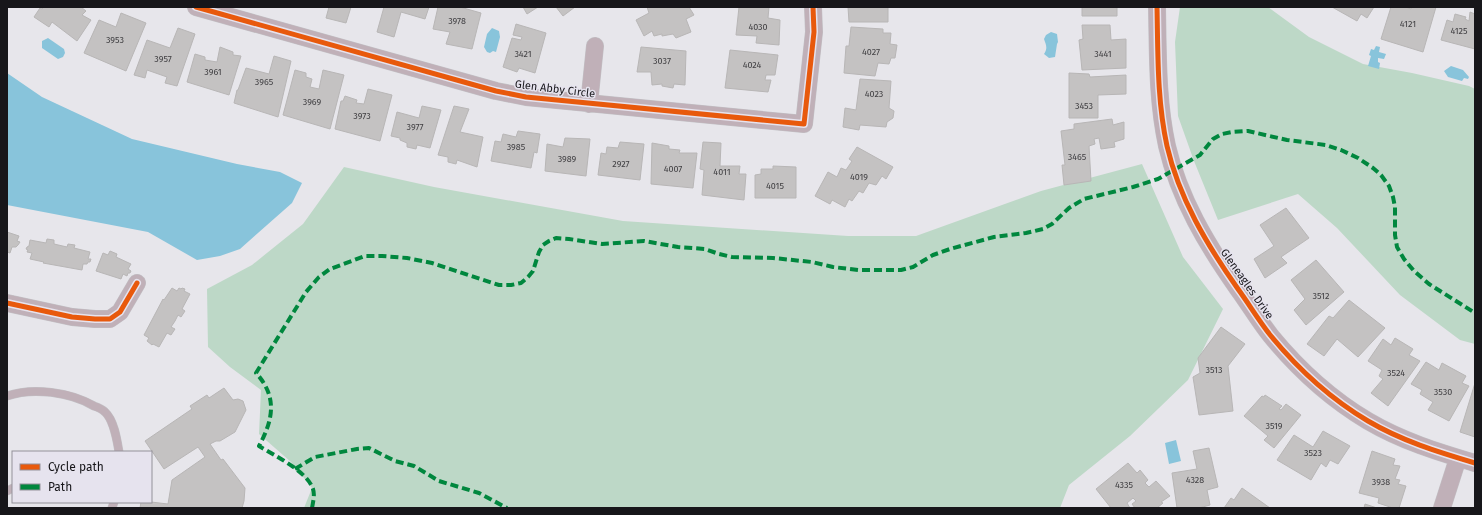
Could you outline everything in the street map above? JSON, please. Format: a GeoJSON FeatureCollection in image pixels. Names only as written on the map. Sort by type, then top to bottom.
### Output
{"type":"FeatureCollection","features":[{"type":"Feature","properties":{"kind":"street","name":"Glen Abby Circle"},"geometry":{"type":"LineString","coordinates":[[196,7],[496,91],[526,97],[804,124],[814,32],[813,7]]}},
{"type":"Feature","properties":{"kind":"street","name":"Gleneagles Drive"},"geometry":{"type":"LineString","coordinates":[[1157,7],[1160,110],[1167,146],[1176,175],[1190,210],[1205,240],[1218,261],[1270,335],[1295,364],[1316,384],[1339,402],[1398,437],[1435,451],[1475,463]]}},
{"type":"Feature","properties":{"kind":"street"},"geometry":{"type":"LineString","coordinates":[[589,104],[595,46]]}},
{"type":"Feature","properties":{"kind":"street"},"geometry":{"type":"LineString","coordinates":[[7,302],[72,317],[95,320],[110,319],[120,312],[137,283]]}},
{"type":"Feature","properties":{"kind":"street"},"geometry":{"type":"LineString","coordinates":[[1442,508],[1458,458]]}},
{"type":"Feature","properties":{"kind":"lane"},"geometry":{"type":"LineString","coordinates":[[7,396],[17,393],[55,392],[82,399],[105,412],[116,433],[119,451]]}},
{"type":"Feature","properties":{"kind":"green space"},"geometry":{"type":"Polygon","coordinates":[[[1180,7],[1268,7],[1309,37],[1363,64],[1412,73],[1469,86],[1475,89],[1475,344],[1460,340],[1400,295],[1337,228],[1298,194],[1218,220],[1194,161],[1178,116],[1175,42],[1180,7]]]}},
{"type":"Feature","properties":{"kind":"green space"},"geometry":{"type":"Polygon","coordinates":[[[1142,164],[1183,257],[1223,309],[1188,380],[1130,436],[1069,485],[1060,508],[304,508],[312,488],[291,462],[259,434],[261,390],[230,367],[208,347],[207,289],[252,265],[303,224],[344,167],[434,187],[623,221],[848,236],[916,236],[1041,191],[1142,164]]]}},
{"type":"Feature","properties":{"kind":"water"},"geometry":{"type":"Polygon","coordinates":[[[492,28],[499,31],[500,37],[496,52],[493,51],[490,53],[487,52],[484,47],[487,34],[492,28]]]}},
{"type":"Feature","properties":{"kind":"water"},"geometry":{"type":"Polygon","coordinates":[[[1051,32],[1057,34],[1058,42],[1055,57],[1049,58],[1044,54],[1046,45],[1044,39],[1046,35],[1051,32]]]}},
{"type":"Feature","properties":{"kind":"water"},"geometry":{"type":"Polygon","coordinates":[[[48,38],[64,49],[65,53],[63,57],[58,59],[42,48],[42,41],[48,38]]]}},
{"type":"Feature","properties":{"kind":"water"},"geometry":{"type":"Polygon","coordinates":[[[1376,46],[1380,47],[1379,52],[1386,54],[1384,59],[1378,58],[1378,62],[1380,63],[1379,69],[1368,66],[1371,56],[1369,55],[1371,49],[1374,50],[1376,46]]]}},
{"type":"Feature","properties":{"kind":"water"},"geometry":{"type":"Polygon","coordinates":[[[1451,66],[1463,70],[1469,77],[1468,79],[1464,78],[1462,81],[1448,77],[1444,71],[1451,66]]]}},
{"type":"Feature","properties":{"kind":"water"},"geometry":{"type":"Polygon","coordinates":[[[7,73],[42,97],[132,139],[237,164],[280,172],[302,183],[292,203],[240,249],[220,256],[197,260],[148,232],[7,205],[7,73]]]}},
{"type":"Feature","properties":{"kind":"water"},"geometry":{"type":"Polygon","coordinates":[[[1176,440],[1181,461],[1169,464],[1165,443],[1176,440]]]}},
{"type":"Feature","properties":{"kind":"building"},"geometry":{"type":"Polygon","coordinates":[[[44,7],[81,7],[86,11],[82,15],[91,20],[77,41],[52,22],[49,27],[34,17],[40,8],[42,9],[44,7]]]}},
{"type":"Feature","properties":{"kind":"building"},"geometry":{"type":"Polygon","coordinates":[[[329,7],[351,7],[346,23],[326,18],[329,7]]]}},
{"type":"Feature","properties":{"kind":"building"},"geometry":{"type":"Polygon","coordinates":[[[384,7],[429,7],[425,19],[401,12],[394,37],[377,32],[384,7]]]}},
{"type":"Feature","properties":{"kind":"building"},"geometry":{"type":"Polygon","coordinates":[[[438,7],[460,7],[481,13],[472,49],[446,44],[450,32],[433,29],[438,7]]]}},
{"type":"Feature","properties":{"kind":"building"},"geometry":{"type":"Polygon","coordinates":[[[523,7],[538,7],[527,14],[523,7]]]}},
{"type":"Feature","properties":{"kind":"building"},"geometry":{"type":"Polygon","coordinates":[[[556,7],[575,7],[563,16],[556,7]]]}},
{"type":"Feature","properties":{"kind":"building"},"geometry":{"type":"Polygon","coordinates":[[[647,7],[689,7],[694,15],[686,19],[691,32],[676,38],[673,34],[654,36],[652,31],[644,36],[636,20],[649,13],[647,7]]]}},
{"type":"Feature","properties":{"kind":"building"},"geometry":{"type":"Polygon","coordinates":[[[739,7],[769,7],[768,18],[780,20],[779,45],[756,43],[757,36],[736,35],[739,7]]]}},
{"type":"Feature","properties":{"kind":"building"},"geometry":{"type":"Polygon","coordinates":[[[848,7],[888,7],[888,22],[849,22],[848,7]]]}},
{"type":"Feature","properties":{"kind":"building"},"geometry":{"type":"Polygon","coordinates":[[[1082,7],[1117,7],[1117,16],[1082,16],[1082,7]]]}},
{"type":"Feature","properties":{"kind":"building"},"geometry":{"type":"Polygon","coordinates":[[[1332,7],[1374,7],[1367,18],[1361,14],[1357,21],[1332,7]]]}},
{"type":"Feature","properties":{"kind":"building"},"geometry":{"type":"Polygon","coordinates":[[[1391,7],[1406,7],[1411,9],[1412,7],[1436,7],[1423,52],[1381,39],[1391,7]]]}},
{"type":"Feature","properties":{"kind":"building"},"geometry":{"type":"Polygon","coordinates":[[[1470,12],[1475,14],[1475,49],[1441,40],[1447,20],[1453,22],[1455,14],[1466,17],[1465,19],[1469,21],[1470,12]]]}},
{"type":"Feature","properties":{"kind":"building"},"geometry":{"type":"Polygon","coordinates":[[[121,13],[146,23],[126,71],[84,53],[99,20],[116,27],[121,13]]]}},
{"type":"Feature","properties":{"kind":"building"},"geometry":{"type":"Polygon","coordinates":[[[516,24],[546,33],[535,73],[519,68],[517,72],[503,67],[512,38],[521,40],[522,37],[513,35],[516,24]]]}},
{"type":"Feature","properties":{"kind":"building"},"geometry":{"type":"Polygon","coordinates":[[[1082,25],[1110,25],[1111,40],[1126,39],[1126,68],[1082,70],[1079,40],[1083,39],[1082,25]]]}},
{"type":"Feature","properties":{"kind":"building"},"geometry":{"type":"Polygon","coordinates":[[[851,27],[883,29],[883,33],[891,33],[890,44],[897,45],[895,58],[891,58],[889,64],[878,63],[875,76],[844,73],[846,46],[849,46],[851,27]]]}},
{"type":"Feature","properties":{"kind":"building"},"geometry":{"type":"Polygon","coordinates":[[[178,28],[195,34],[177,86],[165,83],[167,77],[147,70],[145,78],[134,75],[147,40],[170,48],[178,28]]]}},
{"type":"Feature","properties":{"kind":"building"},"geometry":{"type":"Polygon","coordinates":[[[220,47],[233,52],[233,55],[241,56],[229,95],[187,82],[195,54],[205,57],[205,60],[217,62],[220,47]]]}},
{"type":"Feature","properties":{"kind":"building"},"geometry":{"type":"Polygon","coordinates":[[[641,47],[686,51],[685,85],[674,84],[673,88],[662,86],[662,84],[652,85],[651,72],[637,72],[641,47]]]}},
{"type":"Feature","properties":{"kind":"building"},"geometry":{"type":"Polygon","coordinates":[[[730,50],[778,55],[775,75],[766,75],[765,80],[771,80],[768,92],[725,88],[730,50]]]}},
{"type":"Feature","properties":{"kind":"building"},"geometry":{"type":"Polygon","coordinates":[[[274,56],[291,61],[278,117],[234,103],[237,90],[246,68],[269,74],[274,56]]]}},
{"type":"Feature","properties":{"kind":"building"},"geometry":{"type":"Polygon","coordinates":[[[295,70],[306,73],[306,77],[312,79],[310,87],[319,89],[323,70],[344,75],[330,129],[283,115],[295,70]]]}},
{"type":"Feature","properties":{"kind":"building"},"geometry":{"type":"Polygon","coordinates":[[[1069,73],[1089,74],[1090,77],[1126,75],[1126,94],[1098,95],[1098,118],[1069,118],[1069,73]]]}},
{"type":"Feature","properties":{"kind":"building"},"geometry":{"type":"Polygon","coordinates":[[[860,79],[891,81],[889,108],[894,111],[893,118],[887,122],[886,127],[860,125],[859,130],[843,127],[845,108],[856,110],[860,79]]]}},
{"type":"Feature","properties":{"kind":"building"},"geometry":{"type":"Polygon","coordinates":[[[368,89],[392,95],[380,141],[335,129],[341,101],[343,101],[345,96],[357,100],[356,103],[364,104],[368,89]]]}},
{"type":"Feature","properties":{"kind":"building"},"geometry":{"type":"Polygon","coordinates":[[[422,106],[441,110],[430,148],[417,145],[416,149],[407,147],[407,143],[400,140],[400,138],[391,136],[397,112],[419,118],[422,106]]]}},
{"type":"Feature","properties":{"kind":"building"},"geometry":{"type":"Polygon","coordinates":[[[454,106],[469,109],[460,132],[483,137],[477,167],[457,160],[456,164],[448,162],[448,157],[438,155],[454,106]]]}},
{"type":"Feature","properties":{"kind":"building"},"geometry":{"type":"Polygon","coordinates":[[[1112,119],[1113,125],[1124,122],[1124,139],[1114,142],[1115,147],[1101,149],[1099,138],[1094,139],[1095,144],[1089,146],[1091,181],[1064,185],[1062,165],[1065,165],[1061,131],[1074,129],[1074,124],[1112,119]]]}},
{"type":"Feature","properties":{"kind":"building"},"geometry":{"type":"Polygon","coordinates":[[[518,131],[540,134],[537,153],[534,152],[531,168],[491,161],[495,141],[501,142],[503,134],[516,137],[518,131]]]}},
{"type":"Feature","properties":{"kind":"building"},"geometry":{"type":"Polygon","coordinates":[[[565,138],[590,139],[586,176],[545,171],[547,144],[563,147],[565,138]]]}},
{"type":"Feature","properties":{"kind":"building"},"geometry":{"type":"Polygon","coordinates":[[[620,142],[644,144],[640,180],[598,175],[601,153],[606,154],[607,147],[618,148],[620,142]]]}},
{"type":"Feature","properties":{"kind":"building"},"geometry":{"type":"Polygon","coordinates":[[[703,142],[721,143],[720,166],[740,166],[739,174],[746,174],[744,200],[702,195],[704,170],[700,169],[703,142]]]}},
{"type":"Feature","properties":{"kind":"building"},"geometry":{"type":"Polygon","coordinates":[[[652,143],[669,146],[669,149],[680,150],[679,153],[697,153],[693,188],[651,184],[652,143]]]}},
{"type":"Feature","properties":{"kind":"building"},"geometry":{"type":"Polygon","coordinates":[[[857,147],[893,167],[886,179],[882,176],[876,185],[869,183],[863,193],[859,191],[852,201],[849,199],[845,207],[832,200],[830,204],[815,196],[828,172],[837,177],[841,168],[846,170],[852,161],[849,159],[857,147]]]}},
{"type":"Feature","properties":{"kind":"building"},"geometry":{"type":"Polygon","coordinates":[[[773,166],[796,167],[796,198],[755,198],[755,175],[761,174],[761,169],[773,169],[773,166]]]}},
{"type":"Feature","properties":{"kind":"building"},"geometry":{"type":"Polygon","coordinates":[[[1286,208],[1309,238],[1281,257],[1287,263],[1265,278],[1254,259],[1274,246],[1260,225],[1286,208]]]}},
{"type":"Feature","properties":{"kind":"building"},"geometry":{"type":"Polygon","coordinates":[[[7,232],[19,236],[17,241],[20,242],[16,247],[12,247],[10,253],[7,252],[7,232]]]}},
{"type":"Feature","properties":{"kind":"building"},"geometry":{"type":"Polygon","coordinates":[[[47,239],[54,240],[54,244],[67,247],[68,244],[75,245],[74,248],[90,252],[88,259],[91,259],[90,262],[83,264],[82,270],[43,263],[44,262],[30,259],[32,253],[27,252],[28,250],[26,249],[29,246],[30,240],[46,243],[47,239]]]}},
{"type":"Feature","properties":{"kind":"building"},"geometry":{"type":"Polygon","coordinates":[[[110,251],[117,254],[116,257],[131,264],[128,269],[131,271],[127,276],[123,274],[121,279],[96,271],[103,253],[108,255],[110,251]]]}},
{"type":"Feature","properties":{"kind":"building"},"geometry":{"type":"Polygon","coordinates":[[[1316,260],[1344,292],[1306,325],[1294,310],[1305,299],[1291,280],[1316,260]]]}},
{"type":"Feature","properties":{"kind":"building"},"geometry":{"type":"Polygon","coordinates":[[[172,288],[177,291],[179,288],[185,289],[184,291],[190,294],[182,309],[185,311],[181,317],[178,315],[171,327],[175,329],[171,335],[167,333],[159,347],[153,344],[152,345],[147,341],[149,338],[144,335],[163,299],[164,300],[172,288]]]}},
{"type":"Feature","properties":{"kind":"building"},"geometry":{"type":"Polygon","coordinates":[[[1349,300],[1385,328],[1358,357],[1337,339],[1324,356],[1307,344],[1329,316],[1333,318],[1349,300]]]}},
{"type":"Feature","properties":{"kind":"building"},"geometry":{"type":"Polygon","coordinates":[[[1221,327],[1245,344],[1228,366],[1233,411],[1199,415],[1193,377],[1200,373],[1198,358],[1221,327]]]}},
{"type":"Feature","properties":{"kind":"building"},"geometry":{"type":"Polygon","coordinates":[[[1395,338],[1413,349],[1409,355],[1420,361],[1388,406],[1371,393],[1383,379],[1379,376],[1382,370],[1368,361],[1383,339],[1391,345],[1395,338]]]}},
{"type":"Feature","properties":{"kind":"building"},"geometry":{"type":"Polygon","coordinates":[[[1426,362],[1439,370],[1442,363],[1466,376],[1462,383],[1469,386],[1449,421],[1428,410],[1433,402],[1420,394],[1422,390],[1411,384],[1426,362]]]}},
{"type":"Feature","properties":{"kind":"building"},"geometry":{"type":"Polygon","coordinates":[[[1475,383],[1475,437],[1460,432],[1475,383]]]}},
{"type":"Feature","properties":{"kind":"building"},"geometry":{"type":"Polygon","coordinates":[[[224,388],[233,400],[238,399],[243,401],[246,410],[235,432],[220,441],[210,444],[221,460],[223,459],[245,488],[242,508],[140,508],[141,503],[152,502],[168,504],[172,480],[205,457],[198,447],[164,469],[145,441],[192,409],[190,406],[207,395],[209,398],[224,388]]]}},
{"type":"Feature","properties":{"kind":"building"},"geometry":{"type":"Polygon","coordinates":[[[1265,395],[1282,406],[1279,409],[1281,410],[1286,404],[1301,415],[1274,448],[1264,440],[1268,436],[1244,416],[1262,396],[1264,397],[1265,395]]]}},
{"type":"Feature","properties":{"kind":"building"},"geometry":{"type":"Polygon","coordinates":[[[1323,431],[1350,446],[1338,464],[1330,460],[1326,467],[1321,463],[1311,480],[1277,460],[1294,435],[1313,447],[1323,431]]]}},
{"type":"Feature","properties":{"kind":"building"},"geometry":{"type":"Polygon","coordinates":[[[1209,448],[1218,487],[1207,490],[1210,505],[1199,508],[1177,508],[1172,473],[1197,469],[1193,451],[1209,448]]]}},
{"type":"Feature","properties":{"kind":"building"},"geometry":{"type":"Polygon","coordinates":[[[1372,451],[1395,459],[1393,465],[1400,466],[1395,479],[1400,480],[1398,484],[1406,486],[1399,508],[1393,508],[1378,503],[1379,498],[1359,493],[1372,451]]]}},
{"type":"Feature","properties":{"kind":"building"},"geometry":{"type":"Polygon","coordinates":[[[1128,463],[1137,473],[1140,470],[1148,480],[1145,483],[1149,487],[1156,481],[1170,496],[1161,502],[1163,503],[1157,508],[1135,508],[1132,504],[1136,501],[1133,498],[1127,503],[1130,508],[1111,508],[1096,489],[1128,463]]]}},
{"type":"Feature","properties":{"kind":"building"},"geometry":{"type":"Polygon","coordinates":[[[1242,488],[1270,508],[1224,508],[1231,498],[1234,500],[1242,488]]]}},
{"type":"Feature","properties":{"kind":"building"},"geometry":{"type":"Polygon","coordinates":[[[1365,504],[1377,508],[1364,508],[1365,504]]]}},
{"type":"Feature","properties":{"kind":"marked path"},"geometry":{"type":"LineString","coordinates":[[312,508],[314,491],[310,482],[290,464],[259,446],[268,427],[271,409],[268,391],[256,373],[306,292],[319,277],[330,269],[365,256],[407,258],[432,263],[499,285],[521,283],[533,271],[539,252],[543,245],[556,238],[602,244],[644,241],[678,247],[705,249],[732,257],[773,258],[812,262],[833,267],[858,270],[901,270],[913,267],[933,255],[950,249],[994,237],[1026,233],[1043,229],[1052,224],[1069,208],[1084,199],[1133,187],[1158,179],[1200,155],[1213,139],[1222,134],[1248,131],[1287,140],[1326,145],[1358,158],[1373,168],[1381,175],[1389,186],[1393,197],[1397,247],[1404,259],[1414,271],[1429,284],[1475,313]]}},
{"type":"Feature","properties":{"kind":"marked path"},"geometry":{"type":"LineString","coordinates":[[295,469],[315,457],[369,448],[395,461],[414,466],[439,481],[479,493],[507,508]]}},
{"type":"Feature","properties":{"kind":"cycle path"},"geometry":{"type":"LineString","coordinates":[[196,7],[496,91],[526,97],[804,124],[814,32],[813,7]]}},
{"type":"Feature","properties":{"kind":"cycle path"},"geometry":{"type":"LineString","coordinates":[[1157,7],[1161,111],[1172,165],[1195,220],[1205,238],[1262,324],[1282,349],[1304,372],[1328,393],[1354,412],[1381,428],[1407,440],[1475,463]]}},
{"type":"Feature","properties":{"kind":"cycle path"},"geometry":{"type":"LineString","coordinates":[[7,303],[72,317],[110,319],[120,312],[137,283]]}}]}
